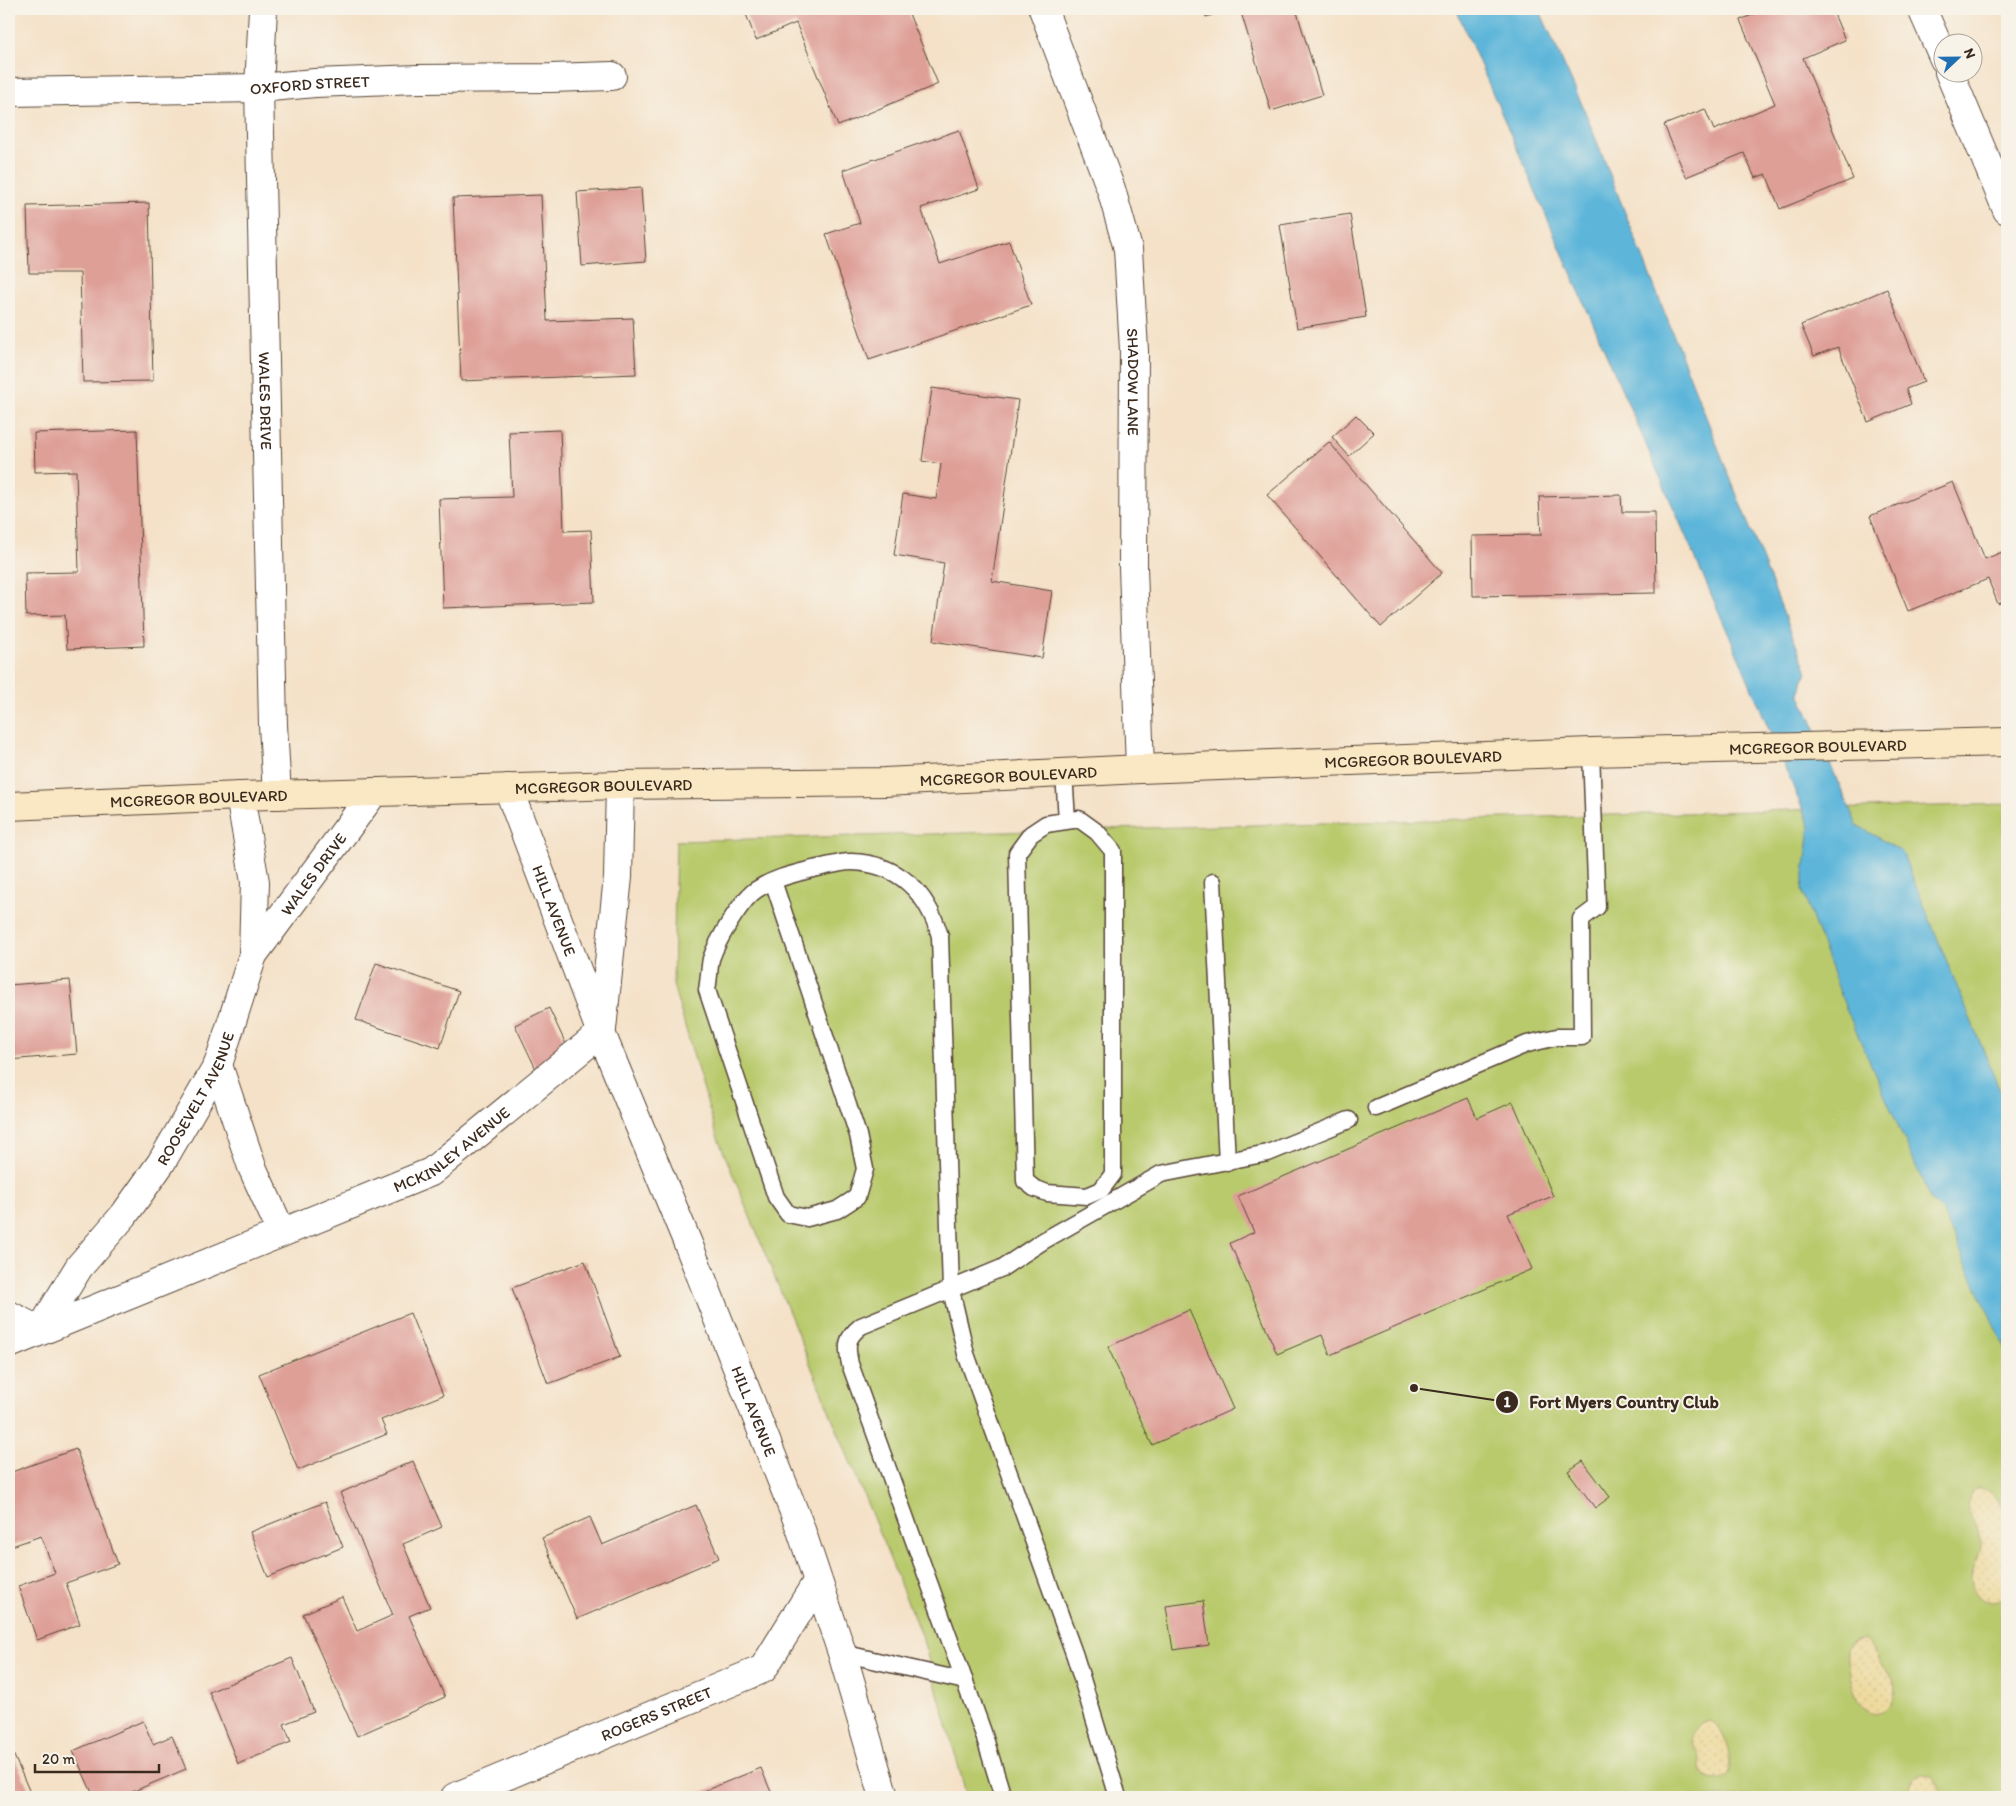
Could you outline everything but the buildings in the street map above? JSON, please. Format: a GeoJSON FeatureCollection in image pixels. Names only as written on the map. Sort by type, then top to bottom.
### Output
{"type":"FeatureCollection","features":[{"type":"Feature","properties":{"kind":"main road","name":"MCGREGOR BOULEVARD"},"geometry":{"type":"LineString","coordinates":[[9,806],[240,796],[620,784],[840,784],[1591,752],[2007,742]]}},
{"type":"Feature","properties":{"kind":"street","name":"WALES DRIVE"},"geometry":{"type":"LineString","coordinates":[[263,9],[259,88],[273,724],[277,795]]}},
{"type":"Feature","properties":{"kind":"street","name":"SHADOW LANE"},"geometry":{"type":"LineString","coordinates":[[1043,9],[1111,189],[1128,249],[1134,350],[1133,567],[1140,770]]}},
{"type":"Feature","properties":{"kind":"street"},"geometry":{"type":"LineString","coordinates":[[1922,9],[1934,36]]}},
{"type":"Feature","properties":{"kind":"street","name":"OXFORD STREET"},"geometry":{"type":"LineString","coordinates":[[9,92],[259,88],[315,83],[400,80],[612,76]]}},
{"type":"Feature","properties":{"kind":"street"},"geometry":{"type":"LineString","coordinates":[[1953,82],[2007,210]]}},
{"type":"Feature","properties":{"kind":"street","name":"HILL AVENUE"},"geometry":{"type":"LineString","coordinates":[[601,1032],[618,878],[620,784]]}},
{"type":"Feature","properties":{"kind":"street","name":"HILL AVENUE"},"geometry":{"type":"LineString","coordinates":[[508,788],[601,1032],[689,1246],[800,1527],[842,1653],[884,1797]]}},
{"type":"Feature","properties":{"kind":"street","name":"WALES DRIVE"},"geometry":{"type":"LineString","coordinates":[[253,955],[374,792]]}},
{"type":"Feature","properties":{"kind":"street","name":"ROOSEVELT AVENUE"},"geometry":{"type":"LineString","coordinates":[[40,1331],[79,1267],[124,1215],[161,1163],[218,1065],[253,955],[255,882],[240,796]]}},
{"type":"Feature","properties":{"kind":"street","name":"MCKINLEY AVENUE"},"geometry":{"type":"LineString","coordinates":[[9,1344],[281,1231],[431,1172],[601,1032]]}},
{"type":"Feature","properties":{"kind":"street"},"geometry":{"type":"LineString","coordinates":[[218,1065],[252,1167],[281,1231]]}},
{"type":"Feature","properties":{"kind":"street"},"geometry":{"type":"LineString","coordinates":[[9,1315],[40,1331]]}},
{"type":"Feature","properties":{"kind":"street","name":"ROGERS STREET"},"geometry":{"type":"LineString","coordinates":[[455,1797],[762,1669],[817,1582]]}},
{"type":"Feature","properties":{"kind":"lane"},"geometry":{"type":"LineString","coordinates":[[1376,1108],[1527,1044],[1557,1037],[1582,1037],[1581,919],[1597,908],[1591,752]]}},
{"type":"Feature","properties":{"kind":"lane"},"geometry":{"type":"LineString","coordinates":[[1064,773],[1067,820]]}},
{"type":"Feature","properties":{"kind":"lane"},"geometry":{"type":"LineString","coordinates":[[1079,819],[1090,827],[1113,851],[1113,1174],[1101,1190],[1087,1196],[1047,1193],[1034,1188],[1025,1181],[1017,853],[1031,834],[1046,824],[1067,820],[1079,819]]}},
{"type":"Feature","properties":{"kind":"lane"},"geometry":{"type":"LineString","coordinates":[[773,881],[858,1135],[865,1169],[857,1197],[837,1210],[807,1218],[788,1214],[776,1197],[707,990],[712,959],[729,922],[755,890],[773,881],[786,875],[849,862],[879,865],[909,882],[926,904],[936,922],[940,936],[951,1290],[966,1354],[1075,1656],[1118,1797]]}},
{"type":"Feature","properties":{"kind":"lane"},"geometry":{"type":"LineString","coordinates":[[1213,882],[1226,1162]]}},
{"type":"Feature","properties":{"kind":"lane"},"geometry":{"type":"LineString","coordinates":[[1003,1797],[965,1681],[850,1364],[847,1350],[850,1336],[861,1326],[1002,1268],[1043,1241],[1161,1174],[1268,1153],[1348,1120]]}},
{"type":"Feature","properties":{"kind":"lane"},"geometry":{"type":"LineString","coordinates":[[1068,1196],[1071,1226]]}},
{"type":"Feature","properties":{"kind":"lane"},"geometry":{"type":"LineString","coordinates":[[842,1653],[965,1681]]}},
{"type":"Feature","properties":{"kind":"green space"},"geometry":{"type":"Polygon","coordinates":[[[2007,804],[2007,1797],[967,1797],[923,1640],[717,1136],[673,985],[676,841],[2007,804]]]}},
{"type":"Feature","properties":{"kind":"sand"},"geometry":{"type":"Polygon","coordinates":[[[1979,1488],[1991,1492],[1999,1502],[2007,1532],[2007,1594],[2002,1599],[1990,1602],[1984,1600],[1975,1591],[1971,1578],[1972,1569],[1979,1553],[1980,1539],[1966,1504],[1972,1491],[1979,1488]]]}},
{"type":"Feature","properties":{"kind":"sand"},"geometry":{"type":"Polygon","coordinates":[[[1863,1639],[1888,1671],[1894,1683],[1895,1691],[1890,1705],[1885,1710],[1879,1712],[1866,1709],[1860,1703],[1850,1677],[1847,1650],[1852,1642],[1863,1639]]]}},
{"type":"Feature","properties":{"kind":"sand"},"geometry":{"type":"Polygon","coordinates":[[[1710,1721],[1723,1737],[1730,1760],[1729,1774],[1726,1777],[1714,1780],[1707,1777],[1700,1768],[1699,1754],[1691,1739],[1698,1727],[1710,1721]]]}},
{"type":"Feature","properties":{"kind":"sand"},"geometry":{"type":"Polygon","coordinates":[[[1921,1775],[1932,1776],[1946,1797],[1910,1797],[1909,1789],[1911,1783],[1921,1775]]]}},
{"type":"Feature","properties":{"kind":"water"},"geometry":{"type":"Polygon","coordinates":[[[1456,9],[1539,9],[1584,109],[1807,672],[1799,693],[1857,825],[1902,852],[2007,1108],[2007,1353],[1943,1213],[1931,1200],[1845,1006],[1802,890],[1810,827],[1745,672],[1456,9]]]}},
{"type":"Feature","properties":{"kind":"place","name":"Fort Myers Country Club"},"geometry":{"type":"Point","coordinates":[1414,1388]}}]}
